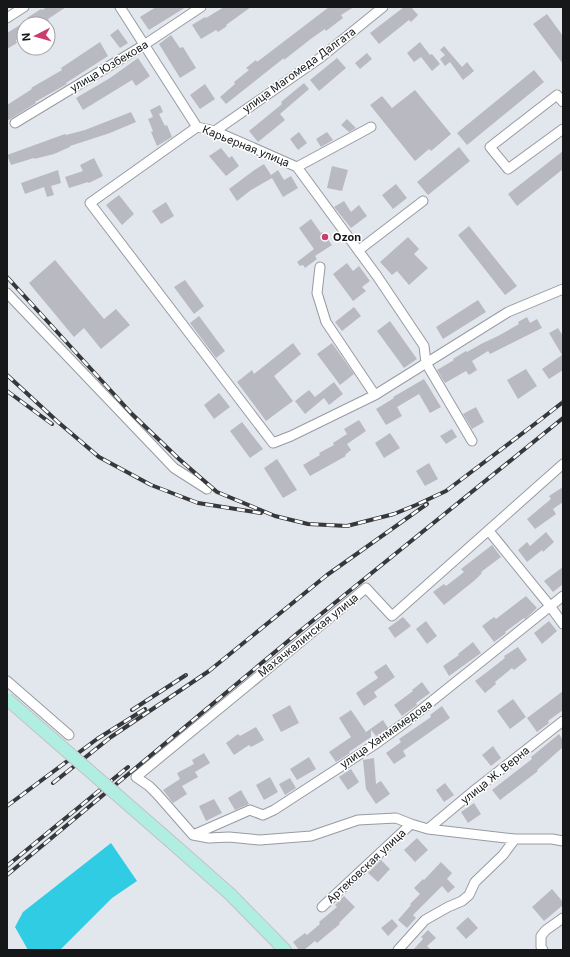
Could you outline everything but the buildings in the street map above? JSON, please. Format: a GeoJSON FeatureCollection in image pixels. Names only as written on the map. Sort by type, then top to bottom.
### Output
{"type":"FeatureCollection","features":[{"type":"Feature","properties":{"kind":"main road"},"geometry":{"type":"LineString","coordinates":[[7,699],[230,894],[285,950]]}},
{"type":"Feature","properties":{"kind":"street"},"geometry":{"type":"LineString","coordinates":[[7,18],[24,7]]}},
{"type":"Feature","properties":{"kind":"street","name":"Карьерная улица"},"geometry":{"type":"LineString","coordinates":[[120,7],[197,127],[215,131],[297,167],[359,250],[424,346],[426,363],[472,441]]}},
{"type":"Feature","properties":{"kind":"street","name":"улица Юзбекова"},"geometry":{"type":"LineString","coordinates":[[15,123],[144,45],[201,7]]}},
{"type":"Feature","properties":{"kind":"street","name":"улица Магомеда Далгата"},"geometry":{"type":"LineString","coordinates":[[215,131],[320,58],[383,7]]}},
{"type":"Feature","properties":{"kind":"street"},"geometry":{"type":"LineString","coordinates":[[563,102],[557,95],[490,147],[508,169],[563,129]]}},
{"type":"Feature","properties":{"kind":"street"},"geometry":{"type":"LineString","coordinates":[[197,127],[90,203],[274,443],[298,433],[375,395],[508,312],[563,289]]}},
{"type":"Feature","properties":{"kind":"street"},"geometry":{"type":"LineString","coordinates":[[297,167],[371,127]]}},
{"type":"Feature","properties":{"kind":"street"},"geometry":{"type":"LineString","coordinates":[[359,250],[423,201]]}},
{"type":"Feature","properties":{"kind":"street"},"geometry":{"type":"LineString","coordinates":[[320,267],[317,293],[326,322],[375,395]]}},
{"type":"Feature","properties":{"kind":"street"},"geometry":{"type":"LineString","coordinates":[[7,293],[174,468],[206,489]]}},
{"type":"Feature","properties":{"kind":"street","name":"Махачкалинская улица"},"geometry":{"type":"LineString","coordinates":[[193,835],[157,794],[136,777],[366,588],[392,616],[563,464]]}},
{"type":"Feature","properties":{"kind":"street"},"geometry":{"type":"LineString","coordinates":[[489,530],[563,624]]}},
{"type":"Feature","properties":{"kind":"street","name":"улица Ханмамедова"},"geometry":{"type":"LineString","coordinates":[[193,835],[250,810],[263,815],[274,810],[374,745],[407,721],[563,596]]}},
{"type":"Feature","properties":{"kind":"street"},"geometry":{"type":"LineString","coordinates":[[7,681],[69,735]]}},
{"type":"Feature","properties":{"kind":"street","name":"улица Ж. Верна"},"geometry":{"type":"LineString","coordinates":[[428,829],[476,789],[563,721]]}},
{"type":"Feature","properties":{"kind":"street"},"geometry":{"type":"LineString","coordinates":[[193,835],[210,838],[229,837],[260,840],[311,836],[358,820],[396,818],[428,829],[515,839],[552,839],[563,842]]}},
{"type":"Feature","properties":{"kind":"street","name":"Артековская улица"},"geometry":{"type":"LineString","coordinates":[[322,907],[411,824]]}},
{"type":"Feature","properties":{"kind":"street"},"geometry":{"type":"LineString","coordinates":[[398,950],[425,920],[462,901],[469,895],[475,882],[503,855],[515,839]]}},
{"type":"Feature","properties":{"kind":"street"},"geometry":{"type":"LineString","coordinates":[[543,950],[541,947],[541,936],[546,930],[563,918]]}},
{"type":"Feature","properties":{"kind":"water"},"geometry":{"type":"Polygon","coordinates":[[[111,843],[137,881],[112,898],[60,950],[28,950],[15,927],[23,912],[111,843]]]}},
{"type":"Feature","properties":{"kind":"railway"},"geometry":{"type":"LineString","coordinates":[[7,277],[132,414],[179,459],[217,492],[275,516],[308,524],[347,526],[394,514],[446,491],[563,402]]}},
{"type":"Feature","properties":{"kind":"railway"},"geometry":{"type":"LineString","coordinates":[[7,375],[99,457],[151,485],[198,503],[261,513]]}},
{"type":"Feature","properties":{"kind":"railway"},"geometry":{"type":"LineString","coordinates":[[7,391],[52,424]]}},
{"type":"Feature","properties":{"kind":"railway"},"geometry":{"type":"LineString","coordinates":[[7,875],[305,627],[563,418]]}},
{"type":"Feature","properties":{"kind":"railway"},"geometry":{"type":"LineString","coordinates":[[53,783],[111,737],[209,671],[327,575],[427,504]]}},
{"type":"Feature","properties":{"kind":"railway"},"geometry":{"type":"LineString","coordinates":[[132,710],[186,675]]}},
{"type":"Feature","properties":{"kind":"railway"},"geometry":{"type":"LineString","coordinates":[[7,806],[97,739],[145,709]]}},
{"type":"Feature","properties":{"kind":"railway"},"geometry":{"type":"LineString","coordinates":[[7,866],[128,767]]}},
{"type":"Feature","properties":{"kind":"place","name":"Ozon"},"geometry":{"type":"Point","coordinates":[325,237]}}]}
